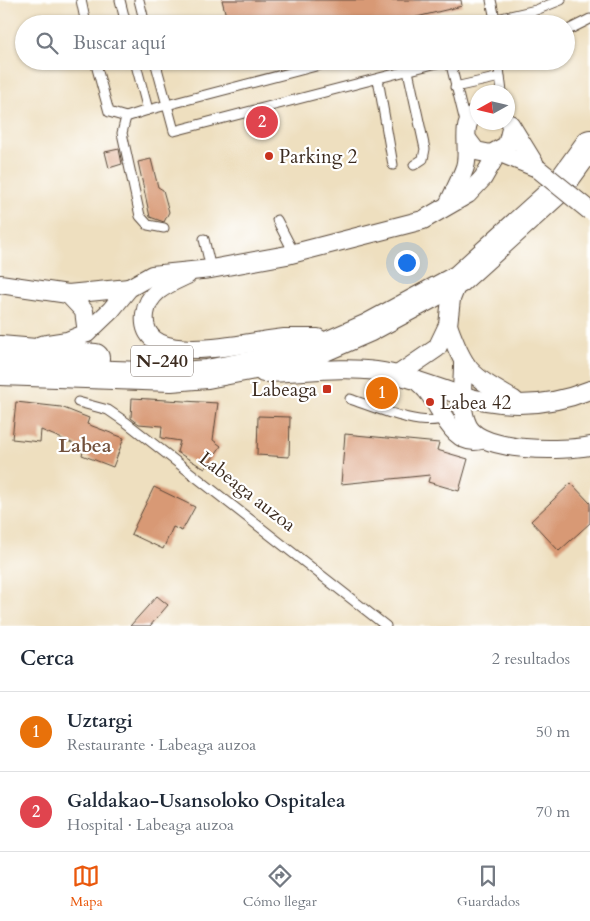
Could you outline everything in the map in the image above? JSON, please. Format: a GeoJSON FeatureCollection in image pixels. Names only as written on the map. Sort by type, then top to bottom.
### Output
{"type":"FeatureCollection","features":[{"type":"Feature","properties":{"kind":"highway","name":"N-240"},"geometry":{"type":"LineString","coordinates":[[1,357],[126,376],[207,374],[306,354],[368,328],[459,279],[556,191],[590,144]]}},
{"type":"Feature","properties":{"kind":"highway","name":"N-240"},"geometry":{"type":"LineString","coordinates":[[1,357],[179,362],[259,353],[368,328]]}},
{"type":"Feature","properties":{"kind":"street"},"geometry":{"type":"LineString","coordinates":[[449,203],[466,165],[467,132],[470,118]]}},
{"type":"Feature","properties":{"kind":"street"},"geometry":{"type":"LineString","coordinates":[[467,132],[476,150],[491,154],[498,152],[507,145],[508,130]]}},
{"type":"Feature","properties":{"kind":"street"},"geometry":{"type":"LineString","coordinates":[[513,130],[537,168]]}},
{"type":"Feature","properties":{"kind":"street"},"geometry":{"type":"LineString","coordinates":[[498,152],[537,168],[590,212]]}},
{"type":"Feature","properties":{"kind":"street"},"geometry":{"type":"LineString","coordinates":[[0,284],[68,294],[128,288],[157,274],[203,271],[294,253],[423,220],[449,203],[468,194],[483,178],[498,152]]}},
{"type":"Feature","properties":{"kind":"street"},"geometry":{"type":"LineString","coordinates":[[203,271],[157,290],[152,296],[145,311],[144,324],[148,334],[159,344],[181,349],[213,348],[283,338],[318,338]]}},
{"type":"Feature","properties":{"kind":"street"},"geometry":{"type":"LineString","coordinates":[[406,376],[437,348],[448,325],[451,299],[459,279]]}},
{"type":"Feature","properties":{"kind":"street"},"geometry":{"type":"LineString","coordinates":[[1,357],[67,341],[87,333],[111,310],[128,288]]}},
{"type":"Feature","properties":{"kind":"street"},"geometry":{"type":"LineString","coordinates":[[68,294],[84,310],[87,333]]}},
{"type":"Feature","properties":{"kind":"street"},"geometry":{"type":"LineString","coordinates":[[448,325],[463,364],[463,400],[468,427],[484,440],[506,445],[542,449],[590,446]]}},
{"type":"Feature","properties":{"kind":"street"},"geometry":{"type":"LineString","coordinates":[[463,364],[484,383],[521,404]]}},
{"type":"Feature","properties":{"kind":"street"},"geometry":{"type":"LineString","coordinates":[[207,374],[290,373],[316,370],[374,371],[406,376],[463,400],[521,404],[545,404],[571,398],[590,390]]}},
{"type":"Feature","properties":{"kind":"street"},"geometry":{"type":"LineString","coordinates":[[406,376],[427,390],[455,432],[466,439],[476,442],[484,440]]}},
{"type":"Feature","properties":{"kind":"street"},"geometry":{"type":"LineString","coordinates":[[444,418],[463,400]]}},
{"type":"Feature","properties":{"kind":"lane"},"geometry":{"type":"LineString","coordinates":[[81,0],[84,15]]}},
{"type":"Feature","properties":{"kind":"lane"},"geometry":{"type":"LineString","coordinates":[[120,0],[124,15]]}},
{"type":"Feature","properties":{"kind":"lane"},"geometry":{"type":"LineString","coordinates":[[139,0],[143,15]]}},
{"type":"Feature","properties":{"kind":"lane"},"geometry":{"type":"LineString","coordinates":[[490,15],[491,0]]}},
{"type":"Feature","properties":{"kind":"lane"},"geometry":{"type":"LineString","coordinates":[[515,15],[536,10],[561,0]]}},
{"type":"Feature","properties":{"kind":"lane"},"geometry":{"type":"LineString","coordinates":[[575,26],[590,18]]}},
{"type":"Feature","properties":{"kind":"lane"},"geometry":{"type":"LineString","coordinates":[[98,70],[109,112],[126,117],[167,104],[300,70]]}},
{"type":"Feature","properties":{"kind":"lane"},"geometry":{"type":"LineString","coordinates":[[137,70],[148,110]]}},
{"type":"Feature","properties":{"kind":"lane"},"geometry":{"type":"LineString","coordinates":[[158,70],[174,131],[412,70]]}},
{"type":"Feature","properties":{"kind":"lane"},"geometry":{"type":"LineString","coordinates":[[452,70],[467,132]]}},
{"type":"Feature","properties":{"kind":"lane"},"geometry":{"type":"LineString","coordinates":[[499,70],[501,85]]}},
{"type":"Feature","properties":{"kind":"lane"},"geometry":{"type":"LineString","coordinates":[[408,71],[425,149],[423,159],[414,165]]}},
{"type":"Feature","properties":{"kind":"lane"},"geometry":{"type":"LineString","coordinates":[[455,87],[500,77]]}},
{"type":"Feature","properties":{"kind":"lane"},"geometry":{"type":"LineString","coordinates":[[378,79],[393,165]]}},
{"type":"Feature","properties":{"kind":"lane"},"geometry":{"type":"LineString","coordinates":[[126,117],[122,132],[140,216],[148,225],[164,228]]}},
{"type":"Feature","properties":{"kind":"lane"},"geometry":{"type":"LineString","coordinates":[[278,220],[294,253]]}},
{"type":"Feature","properties":{"kind":"lane"},"geometry":{"type":"LineString","coordinates":[[203,271],[204,239]]}},
{"type":"Feature","properties":{"kind":"lane"},"geometry":{"type":"LineString","coordinates":[[350,400],[406,417],[435,422],[444,418]]}},
{"type":"Feature","properties":{"kind":"lane","name":"Labeaga auzoa"},"geometry":{"type":"LineString","coordinates":[[78,402],[108,410],[127,423],[386,626]]}},
{"type":"Feature","properties":{"kind":"building"},"geometry":{"type":"Polygon","coordinates":[[[222,0],[461,0],[462,6],[425,15],[226,15],[222,0]]]}},
{"type":"Feature","properties":{"kind":"building"},"geometry":{"type":"Polygon","coordinates":[[[119,149],[122,164],[109,168],[105,152],[119,149]]]}},
{"type":"Feature","properties":{"kind":"building"},"geometry":{"type":"Polygon","coordinates":[[[151,159],[158,187],[163,190],[169,212],[164,222],[150,217],[138,162],[151,159]]]}},
{"type":"Feature","properties":{"kind":"building"},"geometry":{"type":"Polygon","coordinates":[[[132,398],[218,403],[213,440],[221,446],[205,469],[177,452],[180,441],[161,438],[162,426],[139,424],[131,418],[132,398]]]}},
{"type":"Feature","properties":{"kind":"building"},"geometry":{"type":"Polygon","coordinates":[[[16,402],[61,407],[89,418],[87,424],[124,438],[113,467],[82,455],[84,448],[41,430],[40,442],[12,439],[16,402]]]}},
{"type":"Feature","properties":{"kind":"building"},"geometry":{"type":"Polygon","coordinates":[[[258,416],[290,417],[289,457],[257,455],[258,416]]]}},
{"type":"Feature","properties":{"kind":"building"},"geometry":{"type":"Polygon","coordinates":[[[345,434],[439,443],[437,450],[468,459],[459,491],[428,482],[430,475],[341,484],[345,434]]]}},
{"type":"Feature","properties":{"kind":"building"},"geometry":{"type":"Polygon","coordinates":[[[571,483],[590,503],[590,523],[559,551],[531,521],[571,483]]]}},
{"type":"Feature","properties":{"kind":"building"},"geometry":{"type":"Polygon","coordinates":[[[154,487],[195,507],[182,531],[173,527],[163,549],[131,534],[154,487]]]}},
{"type":"Feature","properties":{"kind":"building"},"geometry":{"type":"Polygon","coordinates":[[[157,596],[168,605],[150,626],[130,626],[157,596]]]}},
{"type":"Feature","properties":{"kind":"place","name":"Galdakao-Usansoloko Ospitalea"},"geometry":{"type":"Point","coordinates":[262,122]}},
{"type":"Feature","properties":{"kind":"place","name":"Parking 2"},"geometry":{"type":"Point","coordinates":[269,156]}},
{"type":"Feature","properties":{"kind":"place","name":"Labeaga"},"geometry":{"type":"Point","coordinates":[327,389]}},
{"type":"Feature","properties":{"kind":"place","name":"Uztargi"},"geometry":{"type":"Point","coordinates":[382,393]}},
{"type":"Feature","properties":{"kind":"place","name":"Labea 42"},"geometry":{"type":"Point","coordinates":[430,402]}},
{"type":"Feature","properties":{"kind":"district","name":"Labea"},"geometry":{"type":"Point","coordinates":[85,445]}}]}
